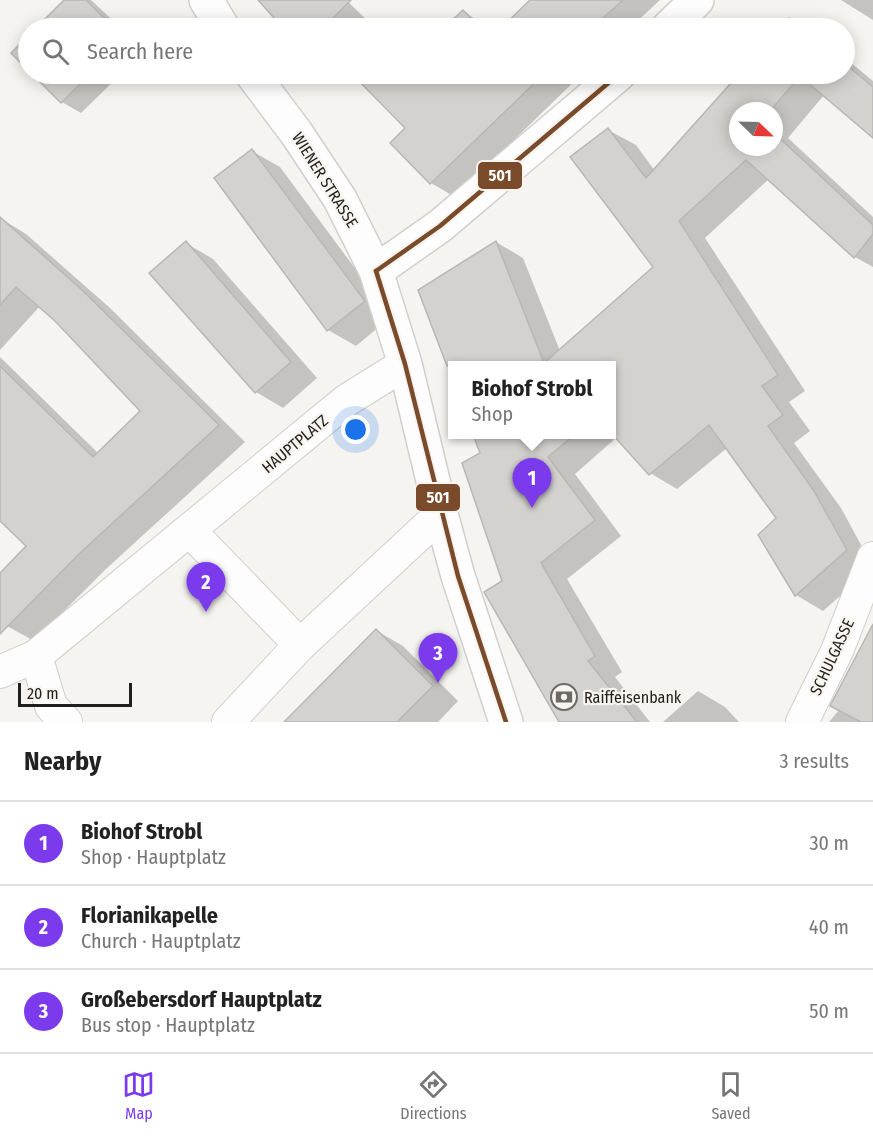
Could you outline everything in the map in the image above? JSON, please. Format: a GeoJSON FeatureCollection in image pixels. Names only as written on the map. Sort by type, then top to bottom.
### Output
{"type":"FeatureCollection","features":[{"type":"Feature","properties":{"kind":"street"},"geometry":{"type":"LineString","coordinates":[[206,0],[217,18]]}},
{"type":"Feature","properties":{"kind":"street"},"geometry":{"type":"LineString","coordinates":[[678,18],[697,0]]}},
{"type":"Feature","properties":{"kind":"street","name":"WIENER STRASSE"},"geometry":{"type":"LineString","coordinates":[[260,84],[297,134],[340,199],[376,271],[405,364],[458,576],[506,722]]}},
{"type":"Feature","properties":{"kind":"street"},"geometry":{"type":"LineString","coordinates":[[376,271],[440,226],[606,84]]}},
{"type":"Feature","properties":{"kind":"street","name":"HAUPTPLATZ"},"geometry":{"type":"LineString","coordinates":[[0,672],[36,656],[347,400],[405,364]]}},
{"type":"Feature","properties":{"kind":"street"},"geometry":{"type":"LineString","coordinates":[[228,722],[300,645],[441,514]]}},
{"type":"Feature","properties":{"kind":"street"},"geometry":{"type":"LineString","coordinates":[[190,531],[300,645]]}},
{"type":"Feature","properties":{"kind":"street","name":"SCHULGASSE"},"geometry":{"type":"LineString","coordinates":[[802,722],[837,651],[873,558]]}},
{"type":"Feature","properties":{"kind":"street"},"geometry":{"type":"LineString","coordinates":[[36,656],[51,706],[66,722]]}},
{"type":"Feature","properties":{"kind":"building"},"geometry":{"type":"Polygon","coordinates":[[[64,0],[86,0],[104,18],[46,18],[64,0]]]}},
{"type":"Feature","properties":{"kind":"building"},"geometry":{"type":"Polygon","coordinates":[[[258,0],[351,0],[333,18],[274,18],[258,0]]]}},
{"type":"Feature","properties":{"kind":"building"},"geometry":{"type":"Polygon","coordinates":[[[530,0],[623,0],[603,18],[511,18],[530,0]]]}},
{"type":"Feature","properties":{"kind":"building"},"geometry":{"type":"Polygon","coordinates":[[[463,10],[471,18],[455,18],[463,10]]]}},
{"type":"Feature","properties":{"kind":"building"},"geometry":{"type":"Polygon","coordinates":[[[18,46],[18,60],[11,53],[18,46]]]}},
{"type":"Feature","properties":{"kind":"building"},"geometry":{"type":"Polygon","coordinates":[[[855,72],[873,87],[873,138],[809,84],[855,84],[855,72]]]}},
{"type":"Feature","properties":{"kind":"building"},"geometry":{"type":"Polygon","coordinates":[[[42,84],[80,84],[61,103],[42,84]]]}},
{"type":"Feature","properties":{"kind":"building"},"geometry":{"type":"Polygon","coordinates":[[[362,84],[534,84],[430,184],[390,143],[405,128],[362,84]]]}},
{"type":"Feature","properties":{"kind":"building"},"geometry":{"type":"Polygon","coordinates":[[[730,84],[793,84],[778,102],[729,102],[729,156],[783,156],[783,141],[873,225],[873,234],[854,258],[746,160],[679,221],[778,375],[762,386],[783,415],[768,426],[814,491],[847,550],[795,596],[758,535],[776,518],[709,425],[649,475],[616,438],[616,361],[546,361],[653,267],[570,157],[608,128],[646,178],[730,84]]]}},
{"type":"Feature","properties":{"kind":"building"},"geometry":{"type":"Polygon","coordinates":[[[252,149],[365,301],[327,331],[214,178],[252,149]]]}},
{"type":"Feature","properties":{"kind":"building"},"geometry":{"type":"Polygon","coordinates":[[[0,217],[82,290],[219,425],[79,554],[0,634],[0,573],[26,546],[0,521],[0,366],[93,457],[140,411],[55,321],[16,287],[0,305],[0,217]]]}},
{"type":"Feature","properties":{"kind":"building"},"geometry":{"type":"Polygon","coordinates":[[[186,241],[291,362],[255,393],[149,273],[186,241]]]}},
{"type":"Feature","properties":{"kind":"building"},"geometry":{"type":"Polygon","coordinates":[[[496,241],[543,361],[448,361],[447,366],[418,290],[496,241]]]}},
{"type":"Feature","properties":{"kind":"building"},"geometry":{"type":"Polygon","coordinates":[[[475,439],[569,439],[548,457],[595,520],[541,563],[595,656],[588,661],[637,722],[559,722],[484,592],[502,581],[462,463],[480,453],[475,439]]]}},
{"type":"Feature","properties":{"kind":"building"},"geometry":{"type":"Polygon","coordinates":[[[873,624],[873,722],[861,722],[830,706],[873,624]]]}},
{"type":"Feature","properties":{"kind":"building"},"geometry":{"type":"Polygon","coordinates":[[[376,629],[433,686],[397,722],[284,722],[376,629]]]}},
{"type":"Feature","properties":{"kind":"transit line","name":"501"},"geometry":{"type":"LineString","coordinates":[[376,271],[440,226],[607,84]]}},
{"type":"Feature","properties":{"kind":"transit line","name":"501"},"geometry":{"type":"LineString","coordinates":[[376,271],[405,364],[458,576],[506,722]]}},
{"type":"Feature","properties":{"kind":"place","name":"Biohof Strobl"},"geometry":{"type":"Point","coordinates":[532,508]}},
{"type":"Feature","properties":{"kind":"place","name":"Florianikapelle"},"geometry":{"type":"Point","coordinates":[206,612]}},
{"type":"Feature","properties":{"kind":"place","name":"Großebersdorf Hauptplatz"},"geometry":{"type":"Point","coordinates":[438,683]}},
{"type":"Feature","properties":{"kind":"place","name":"Raiffeisenbank"},"geometry":{"type":"Point","coordinates":[564,697]}}]}
